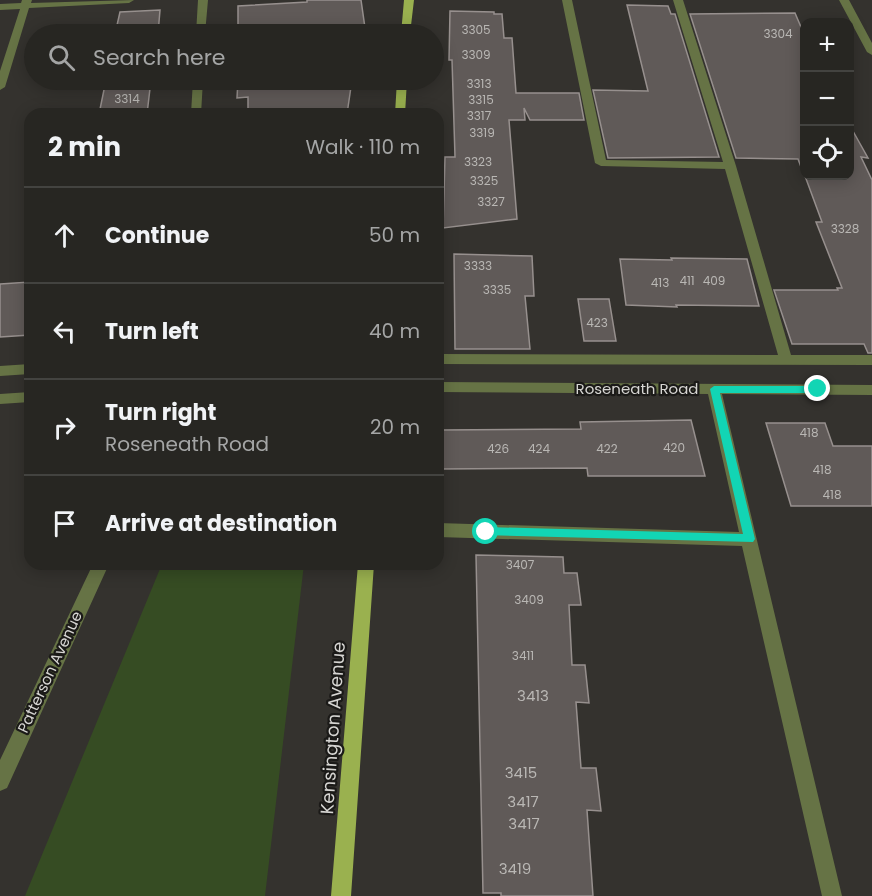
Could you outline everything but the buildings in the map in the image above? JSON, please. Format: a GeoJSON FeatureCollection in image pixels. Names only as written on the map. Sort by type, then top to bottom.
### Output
{"type":"FeatureCollection","features":[{"type":"Feature","properties":{"kind":"main road"},"geometry":{"type":"LineString","coordinates":[[407,24],[409,0]]}},
{"type":"Feature","properties":{"kind":"main road"},"geometry":{"type":"LineString","coordinates":[[400,108],[401,90]]}},
{"type":"Feature","properties":{"kind":"main road","name":"Kensington Avenue"},"geometry":{"type":"LineString","coordinates":[[341,896],[366,570]]}},
{"type":"Feature","properties":{"kind":"street"},"geometry":{"type":"LineString","coordinates":[[0,8],[26,3],[129,0]]}},
{"type":"Feature","properties":{"kind":"street"},"geometry":{"type":"LineString","coordinates":[[202,24],[203,0]]}},
{"type":"Feature","properties":{"kind":"street"},"geometry":{"type":"LineString","coordinates":[[567,0],[601,163],[730,166]]}},
{"type":"Feature","properties":{"kind":"street"},"geometry":{"type":"LineString","coordinates":[[678,0],[730,166],[786,360]]}},
{"type":"Feature","properties":{"kind":"street"},"geometry":{"type":"LineString","coordinates":[[844,0],[872,52]]}},
{"type":"Feature","properties":{"kind":"street"},"geometry":{"type":"LineString","coordinates":[[0,87],[26,3]]}},
{"type":"Feature","properties":{"kind":"street"},"geometry":{"type":"LineString","coordinates":[[196,108],[197,90]]}},
{"type":"Feature","properties":{"kind":"street","name":"Roseneath Road"},"geometry":{"type":"LineString","coordinates":[[444,359],[872,360]]}},
{"type":"Feature","properties":{"kind":"street"},"geometry":{"type":"LineString","coordinates":[[0,370],[24,369]]}},
{"type":"Feature","properties":{"kind":"street","name":"Roseneath Road"},"geometry":{"type":"LineString","coordinates":[[444,387],[872,390]]}},
{"type":"Feature","properties":{"kind":"street"},"geometry":{"type":"LineString","coordinates":[[714,389],[832,896]]}},
{"type":"Feature","properties":{"kind":"street"},"geometry":{"type":"LineString","coordinates":[[0,399],[24,397]]}},
{"type":"Feature","properties":{"kind":"street"},"geometry":{"type":"LineString","coordinates":[[444,530],[749,539]]}},
{"type":"Feature","properties":{"kind":"street","name":"Patterson Avenue"},"geometry":{"type":"LineString","coordinates":[[0,781],[98,570]]}},
{"type":"Feature","properties":{"kind":"green space"},"geometry":{"type":"Polygon","coordinates":[[[160,570],[303,570],[265,896],[25,896],[160,570]]]}},
{"type":"Feature","properties":{"kind":"route"},"geometry":{"type":"LineString","coordinates":[[486,532],[749,539],[714,389],[818,389]]}}]}
